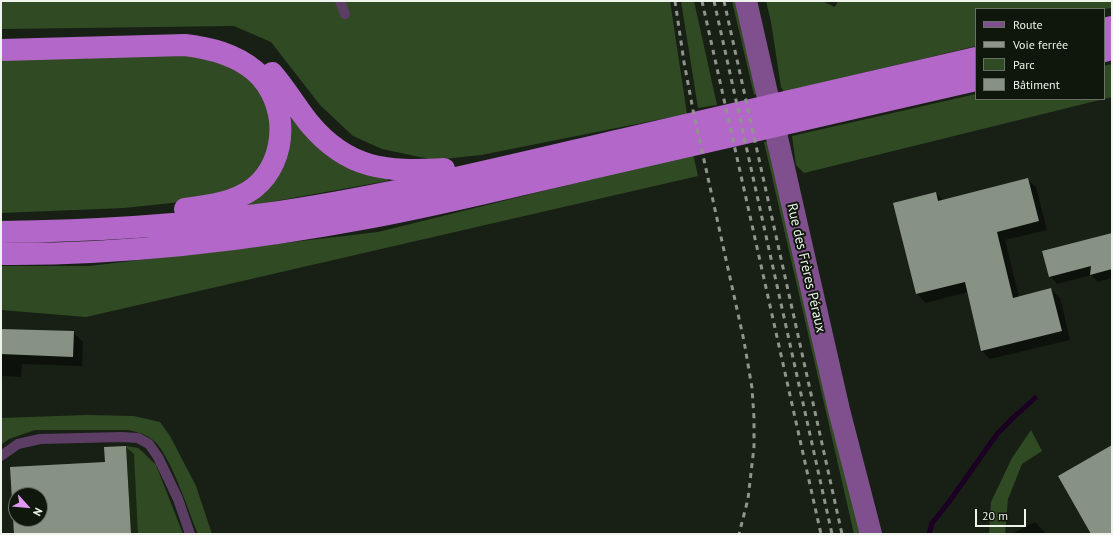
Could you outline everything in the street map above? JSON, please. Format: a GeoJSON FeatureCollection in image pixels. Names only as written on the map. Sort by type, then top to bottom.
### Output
{"type":"FeatureCollection","features":[{"type":"Feature","properties":{"kind":"highway"},"geometry":{"type":"LineString","coordinates":[[1,38],[161,34],[181,35],[211,40],[240,50],[264,66],[277,79],[308,122],[321,136],[346,155],[363,163],[384,169],[407,170],[452,169],[523,162]]}},
{"type":"Feature","properties":{"kind":"highway"},"geometry":{"type":"LineString","coordinates":[[1,50],[176,45],[205,48],[224,53],[248,66],[262,78],[272,93],[275,101],[280,128],[277,153],[274,162],[266,175],[260,182],[246,192],[229,200],[206,206],[132,217],[62,231]]}},
{"type":"Feature","properties":{"kind":"highway"},"geometry":{"type":"LineString","coordinates":[[1,232],[62,231],[162,226],[265,214],[365,197],[975,58]]}},
{"type":"Feature","properties":{"kind":"highway"},"geometry":{"type":"LineString","coordinates":[[1,254],[151,248],[305,229],[381,216],[975,80]]}},
{"type":"Feature","properties":{"kind":"street","name":"Rue des Frères Péraux"},"geometry":{"type":"LineString","coordinates":[[746,1],[839,410],[871,534]]}},
{"type":"Feature","properties":{"kind":"lane"},"geometry":{"type":"LineString","coordinates":[[340,1],[344,14]]}},
{"type":"Feature","properties":{"kind":"lane"},"geometry":{"type":"LineString","coordinates":[[1,456],[18,444],[40,439],[138,438],[149,444],[158,457],[178,499],[190,534]]}},
{"type":"Feature","properties":{"kind":"green space"},"geometry":{"type":"Polygon","coordinates":[[[1,1],[670,1],[687,114],[481,155],[434,160],[382,149],[353,136],[320,105],[271,42],[234,26],[1,29],[1,1]]]}},
{"type":"Feature","properties":{"kind":"green space"},"geometry":{"type":"Polygon","coordinates":[[[681,1],[694,1],[717,105],[698,108],[681,1]]]}},
{"type":"Feature","properties":{"kind":"green space"},"geometry":{"type":"Polygon","coordinates":[[[732,1],[736,1],[758,93],[754,95],[732,1]]]}},
{"type":"Feature","properties":{"kind":"green space"},"geometry":{"type":"Polygon","coordinates":[[[766,1],[822,1],[835,7],[838,1],[1112,1],[1112,8],[1105,9],[975,8],[975,46],[784,92],[781,87],[771,22],[766,1]]]}},
{"type":"Feature","properties":{"kind":"green space"},"geometry":{"type":"Polygon","coordinates":[[[187,53],[233,63],[267,98],[271,152],[247,184],[190,201],[124,208],[1,213],[1,56],[187,53]]]}},
{"type":"Feature","properties":{"kind":"green space"},"geometry":{"type":"Polygon","coordinates":[[[1112,64],[1112,97],[1105,99],[1105,66],[1112,64]]]}},
{"type":"Feature","properties":{"kind":"green space"},"geometry":{"type":"Polygon","coordinates":[[[975,94],[975,100],[1100,100],[804,173],[796,165],[792,136],[975,94]]]}},
{"type":"Feature","properties":{"kind":"green space"},"geometry":{"type":"Polygon","coordinates":[[[284,106],[389,179],[387,181],[248,206],[246,205],[284,106]]]}},
{"type":"Feature","properties":{"kind":"green space"},"geometry":{"type":"Polygon","coordinates":[[[768,141],[866,534],[854,534],[764,142],[768,141]]]}},
{"type":"Feature","properties":{"kind":"green space"},"geometry":{"type":"Polygon","coordinates":[[[693,154],[698,176],[86,317],[1,310],[1,266],[89,266],[378,232],[693,154]]]}},
{"type":"Feature","properties":{"kind":"green space"},"geometry":{"type":"Polygon","coordinates":[[[87,415],[134,416],[160,422],[170,436],[196,486],[212,534],[198,534],[166,457],[153,440],[138,432],[128,430],[35,430],[9,439],[1,445],[1,418],[87,415]]]}},
{"type":"Feature","properties":{"kind":"green space"},"geometry":{"type":"Polygon","coordinates":[[[1031,430],[1042,451],[1022,464],[1008,499],[1005,534],[989,534],[991,502],[1012,458],[1031,430]]]}},
{"type":"Feature","properties":{"kind":"green space"},"geometry":{"type":"Polygon","coordinates":[[[126,446],[138,448],[156,465],[183,534],[131,534],[126,446]]]}},
{"type":"Feature","properties":{"kind":"building"},"geometry":{"type":"Polygon","coordinates":[[[1028,178],[1039,221],[997,232],[1013,298],[1051,288],[1062,331],[981,351],[965,282],[916,294],[893,203],[936,192],[938,201],[1028,178]]]}},
{"type":"Feature","properties":{"kind":"building"},"geometry":{"type":"Polygon","coordinates":[[[1112,233],[1112,269],[1090,275],[1091,266],[1049,277],[1042,251],[1112,233]]]}},
{"type":"Feature","properties":{"kind":"building"},"geometry":{"type":"Polygon","coordinates":[[[1,329],[74,331],[73,357],[1,354],[1,329]]]}},
{"type":"Feature","properties":{"kind":"building"},"geometry":{"type":"Polygon","coordinates":[[[1112,445],[1112,534],[1091,534],[1058,476],[1112,445]]]}},
{"type":"Feature","properties":{"kind":"building"},"geometry":{"type":"Polygon","coordinates":[[[126,446],[131,534],[14,534],[14,527],[48,527],[48,487],[11,487],[10,467],[105,462],[104,447],[126,446]]]}},
{"type":"Feature","properties":{"kind":"waterway"},"geometry":{"type":"LineString","coordinates":[[929,534],[932,523],[949,502],[997,434],[1035,398]]}},
{"type":"Feature","properties":{"kind":"railway"},"geometry":{"type":"LineString","coordinates":[[675,1],[693,110],[744,341],[752,388],[754,447],[748,499],[739,534]]}},
{"type":"Feature","properties":{"kind":"railway"},"geometry":{"type":"LineString","coordinates":[[702,1],[821,534]]}},
{"type":"Feature","properties":{"kind":"railway"},"geometry":{"type":"LineString","coordinates":[[714,1],[832,534]]}},
{"type":"Feature","properties":{"kind":"railway"},"geometry":{"type":"LineString","coordinates":[[724,1],[842,534]]}}]}
